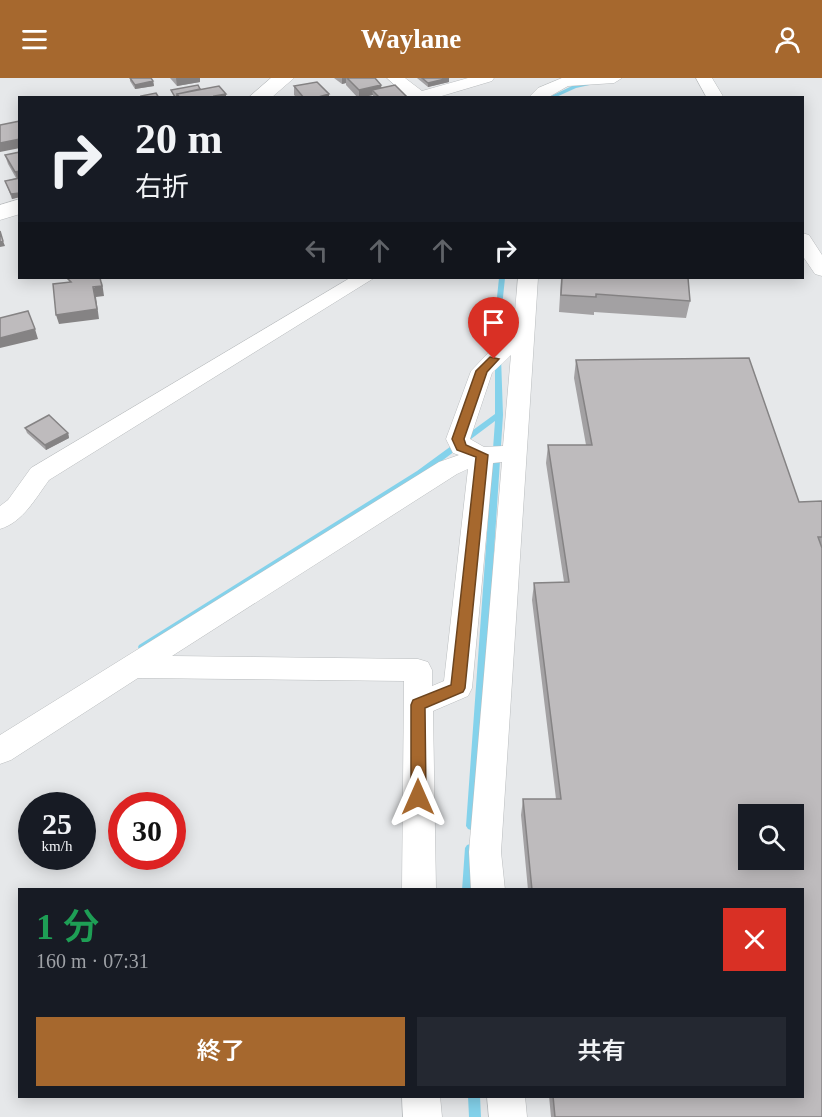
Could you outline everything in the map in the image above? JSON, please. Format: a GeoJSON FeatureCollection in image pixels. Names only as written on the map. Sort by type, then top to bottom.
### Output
{"type":"FeatureCollection","features":[{"type":"Feature","properties":{"kind":"main road"},"geometry":{"type":"LineString","coordinates":[[266,96],[284,78]]}},
{"type":"Feature","properties":{"kind":"main road"},"geometry":{"type":"LineString","coordinates":[[0,213],[18,207]]}},
{"type":"Feature","properties":{"kind":"street"},"geometry":{"type":"LineString","coordinates":[[394,78],[418,96]]}},
{"type":"Feature","properties":{"kind":"street"},"geometry":{"type":"LineString","coordinates":[[423,96],[486,78]]}},
{"type":"Feature","properties":{"kind":"street"},"geometry":{"type":"LineString","coordinates":[[534,96],[538,78]]}},
{"type":"Feature","properties":{"kind":"street"},"geometry":{"type":"LineString","coordinates":[[537,96],[557,84],[571,80],[614,78]]}},
{"type":"Feature","properties":{"kind":"street"},"geometry":{"type":"LineString","coordinates":[[554,96],[565,88],[614,78]]}},
{"type":"Feature","properties":{"kind":"street"},"geometry":{"type":"LineString","coordinates":[[704,78],[715,96]]}},
{"type":"Feature","properties":{"kind":"street"},"geometry":{"type":"LineString","coordinates":[[804,242],[822,270]]}},
{"type":"Feature","properties":{"kind":"street"},"geometry":{"type":"LineString","coordinates":[[0,520],[17,506],[40,474],[362,279]]}},
{"type":"Feature","properties":{"kind":"street"},"geometry":{"type":"LineString","coordinates":[[482,455],[461,447],[458,439],[482,371],[506,348],[511,279]]}},
{"type":"Feature","properties":{"kind":"street"},"geometry":{"type":"LineString","coordinates":[[488,888],[485,852],[528,279]]}},
{"type":"Feature","properties":{"kind":"street"},"geometry":{"type":"LineString","coordinates":[[0,752],[448,468],[482,455],[516,454]]}},
{"type":"Feature","properties":{"kind":"street"},"geometry":{"type":"LineString","coordinates":[[418,705],[458,688],[482,455]]}},
{"type":"Feature","properties":{"kind":"street"},"geometry":{"type":"LineString","coordinates":[[134,667],[418,670],[419,888]]}},
{"type":"Feature","properties":{"kind":"street"},"geometry":{"type":"LineString","coordinates":[[506,1098],[508,1117]]}},
{"type":"Feature","properties":{"kind":"building"},"geometry":{"type":"Polygon","coordinates":[[[130,78],[151,78],[153,81],[135,85],[130,78]]]}},
{"type":"Feature","properties":{"kind":"building"},"geometry":{"type":"Polygon","coordinates":[[[347,78],[375,78],[381,85],[359,90],[347,78]]]}},
{"type":"Feature","properties":{"kind":"building"},"geometry":{"type":"Polygon","coordinates":[[[422,78],[449,78],[428,83],[422,78]]]}},
{"type":"Feature","properties":{"kind":"building"},"geometry":{"type":"Polygon","coordinates":[[[317,82],[329,94],[302,96],[294,86],[317,82]]]}},
{"type":"Feature","properties":{"kind":"building"},"geometry":{"type":"Polygon","coordinates":[[[198,85],[200,89],[177,94],[177,96],[174,96],[171,90],[198,85]]]}},
{"type":"Feature","properties":{"kind":"building"},"geometry":{"type":"Polygon","coordinates":[[[395,85],[406,96],[378,96],[372,90],[395,85]]]}},
{"type":"Feature","properties":{"kind":"building"},"geometry":{"type":"Polygon","coordinates":[[[219,86],[226,94],[178,96],[177,94],[219,86]]]}},
{"type":"Feature","properties":{"kind":"building"},"geometry":{"type":"Polygon","coordinates":[[[156,93],[158,96],[141,96],[156,93]]]}},
{"type":"Feature","properties":{"kind":"building"},"geometry":{"type":"Polygon","coordinates":[[[18,121],[18,139],[0,143],[0,125],[18,121]]]}},
{"type":"Feature","properties":{"kind":"building"},"geometry":{"type":"Polygon","coordinates":[[[18,152],[18,171],[15,172],[5,155],[18,152]]]}},
{"type":"Feature","properties":{"kind":"building"},"geometry":{"type":"Polygon","coordinates":[[[18,178],[18,193],[11,194],[5,181],[18,178]]]}},
{"type":"Feature","properties":{"kind":"building"},"geometry":{"type":"Polygon","coordinates":[[[68,279],[100,279],[102,286],[93,287],[97,309],[56,315],[53,284],[71,282],[68,279]]]}},
{"type":"Feature","properties":{"kind":"building"},"geometry":{"type":"Polygon","coordinates":[[[562,279],[688,279],[690,301],[596,294],[596,297],[561,295],[562,279]]]}},
{"type":"Feature","properties":{"kind":"building"},"geometry":{"type":"Polygon","coordinates":[[[28,311],[35,329],[0,338],[0,318],[28,311]]]}},
{"type":"Feature","properties":{"kind":"building"},"geometry":{"type":"Polygon","coordinates":[[[749,358],[799,502],[822,501],[822,537],[818,537],[822,548],[822,1117],[555,1117],[553,1098],[804,1098],[804,888],[532,888],[523,799],[561,799],[534,583],[569,582],[548,445],[592,445],[576,360],[749,358]]]}},
{"type":"Feature","properties":{"kind":"building"},"geometry":{"type":"Polygon","coordinates":[[[49,415],[68,433],[45,445],[25,428],[49,415]]]}},
{"type":"Feature","properties":{"kind":"waterway"},"geometry":{"type":"LineString","coordinates":[[554,96],[574,87],[592,83]]}},
{"type":"Feature","properties":{"kind":"waterway"},"geometry":{"type":"LineString","coordinates":[[497,326],[502,279]]}},
{"type":"Feature","properties":{"kind":"waterway"},"geometry":{"type":"LineString","coordinates":[[498,357],[499,415]]}},
{"type":"Feature","properties":{"kind":"waterway"},"geometry":{"type":"LineString","coordinates":[[142,647],[420,473],[499,415]]}},
{"type":"Feature","properties":{"kind":"waterway"},"geometry":{"type":"LineString","coordinates":[[471,826],[499,415]]}},
{"type":"Feature","properties":{"kind":"waterway"},"geometry":{"type":"LineString","coordinates":[[467,888],[470,848]]}},
{"type":"Feature","properties":{"kind":"waterway"},"geometry":{"type":"LineString","coordinates":[[474,1098],[475,1117]]}},
{"type":"Feature","properties":{"kind":"route"},"geometry":{"type":"LineString","coordinates":[[418,797],[418,705],[458,688],[482,455],[461,447],[458,439],[482,371],[494,359]]}}]}
